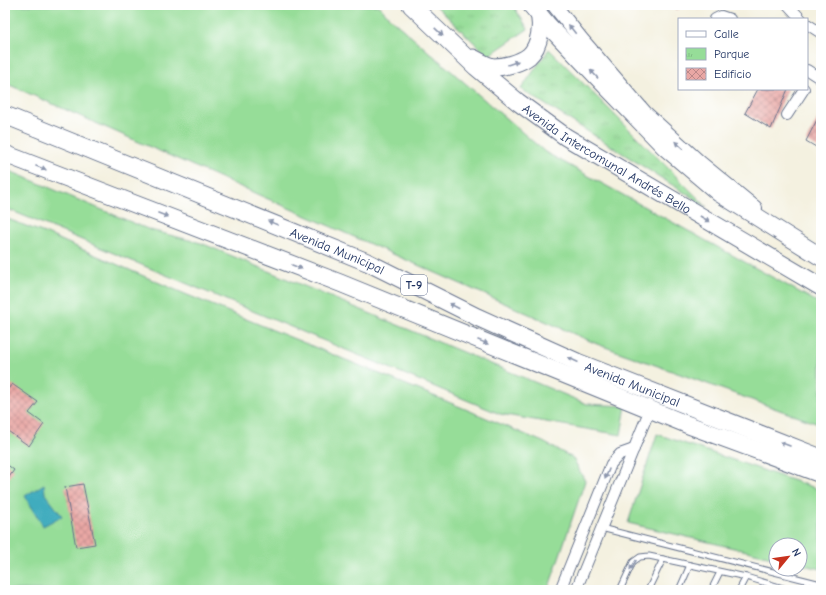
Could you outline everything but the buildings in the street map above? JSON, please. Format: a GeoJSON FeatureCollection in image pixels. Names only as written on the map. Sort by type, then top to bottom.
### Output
{"type":"FeatureCollection","features":[{"type":"Feature","properties":{"kind":"highway","name":"Avenida Intercomunal Andrés Bello"},"geometry":{"type":"LineString","coordinates":[[411,5],[476,67],[518,102],[566,137],[821,287]]}},
{"type":"Feature","properties":{"kind":"highway"},"geometry":{"type":"LineString","coordinates":[[453,45],[474,59],[492,67],[509,65],[525,58],[530,54],[536,45],[541,26],[535,8]]}},
{"type":"Feature","properties":{"kind":"highway"},"geometry":{"type":"LineString","coordinates":[[535,8],[598,78],[665,147],[719,193],[814,252]]}},
{"type":"Feature","properties":{"kind":"highway","name":"Avenida Municipal"},"geometry":{"type":"LineString","coordinates":[[5,115],[353,256],[477,318],[577,362],[821,458]]}},
{"type":"Feature","properties":{"kind":"highway","name":"Avenida Municipal"},"geometry":{"type":"LineString","coordinates":[[5,154],[340,283],[650,409],[821,474]]}},
{"type":"Feature","properties":{"kind":"main road"},"geometry":{"type":"LineString","coordinates":[[554,5],[608,72],[666,134],[715,176],[814,252]]}},
{"type":"Feature","properties":{"kind":"street"},"geometry":{"type":"LineString","coordinates":[[788,5],[800,18]]}},
{"type":"Feature","properties":{"kind":"street"},"geometry":{"type":"LineString","coordinates":[[717,18],[721,16],[727,18]]}},
{"type":"Feature","properties":{"kind":"street"},"geometry":{"type":"LineString","coordinates":[[808,25],[821,33]]}},
{"type":"Feature","properties":{"kind":"street"},"geometry":{"type":"LineString","coordinates":[[808,83],[814,74]]}},
{"type":"Feature","properties":{"kind":"street"},"geometry":{"type":"LineString","coordinates":[[788,115],[803,90]]}},
{"type":"Feature","properties":{"kind":"street"},"geometry":{"type":"LineString","coordinates":[[576,590],[650,409]]}},
{"type":"Feature","properties":{"kind":"street"},"geometry":{"type":"LineString","coordinates":[[560,590],[611,464],[620,454],[634,449]]}},
{"type":"Feature","properties":{"kind":"lane"},"geometry":{"type":"LineString","coordinates":[[601,528],[821,584]]}},
{"type":"Feature","properties":{"kind":"lane"},"geometry":{"type":"LineString","coordinates":[[620,590],[633,562],[640,556],[649,556],[746,577],[771,588],[790,590]]}},
{"type":"Feature","properties":{"kind":"lane"},"geometry":{"type":"LineString","coordinates":[[648,590],[663,559]]}},
{"type":"Feature","properties":{"kind":"lane"},"geometry":{"type":"LineString","coordinates":[[679,590],[690,565]]}},
{"type":"Feature","properties":{"kind":"lane"},"geometry":{"type":"LineString","coordinates":[[711,590],[720,572]]}},
{"type":"Feature","properties":{"kind":"lane"},"geometry":{"type":"LineString","coordinates":[[739,590],[746,577]]}},
{"type":"Feature","properties":{"kind":"green space"},"geometry":{"type":"Polygon","coordinates":[[[5,5],[378,5],[392,20],[545,152],[821,304],[821,425],[597,344],[5,83],[5,5]]]}},
{"type":"Feature","properties":{"kind":"green space"},"geometry":{"type":"Polygon","coordinates":[[[435,5],[513,5],[528,29],[488,56],[435,5]]]}},
{"type":"Feature","properties":{"kind":"green space"},"geometry":{"type":"Polygon","coordinates":[[[549,49],[707,207],[521,89],[549,49]]]}},
{"type":"Feature","properties":{"kind":"green space"},"geometry":{"type":"Polygon","coordinates":[[[5,169],[150,230],[201,243],[587,404],[626,406],[621,435],[500,414],[5,208],[5,169]]]}},
{"type":"Feature","properties":{"kind":"green space"},"geometry":{"type":"Polygon","coordinates":[[[5,218],[47,234],[185,294],[463,408],[543,442],[573,458],[585,481],[548,590],[5,590],[5,218]]]}},
{"type":"Feature","properties":{"kind":"green space"},"geometry":{"type":"Polygon","coordinates":[[[657,434],[821,490],[821,569],[808,566],[808,537],[768,537],[768,556],[628,523],[657,434]]]}},
{"type":"Feature","properties":{"kind":"water"},"geometry":{"type":"Polygon","coordinates":[[[44,484],[45,494],[62,516],[43,526],[25,496],[44,484]]]}}]}
